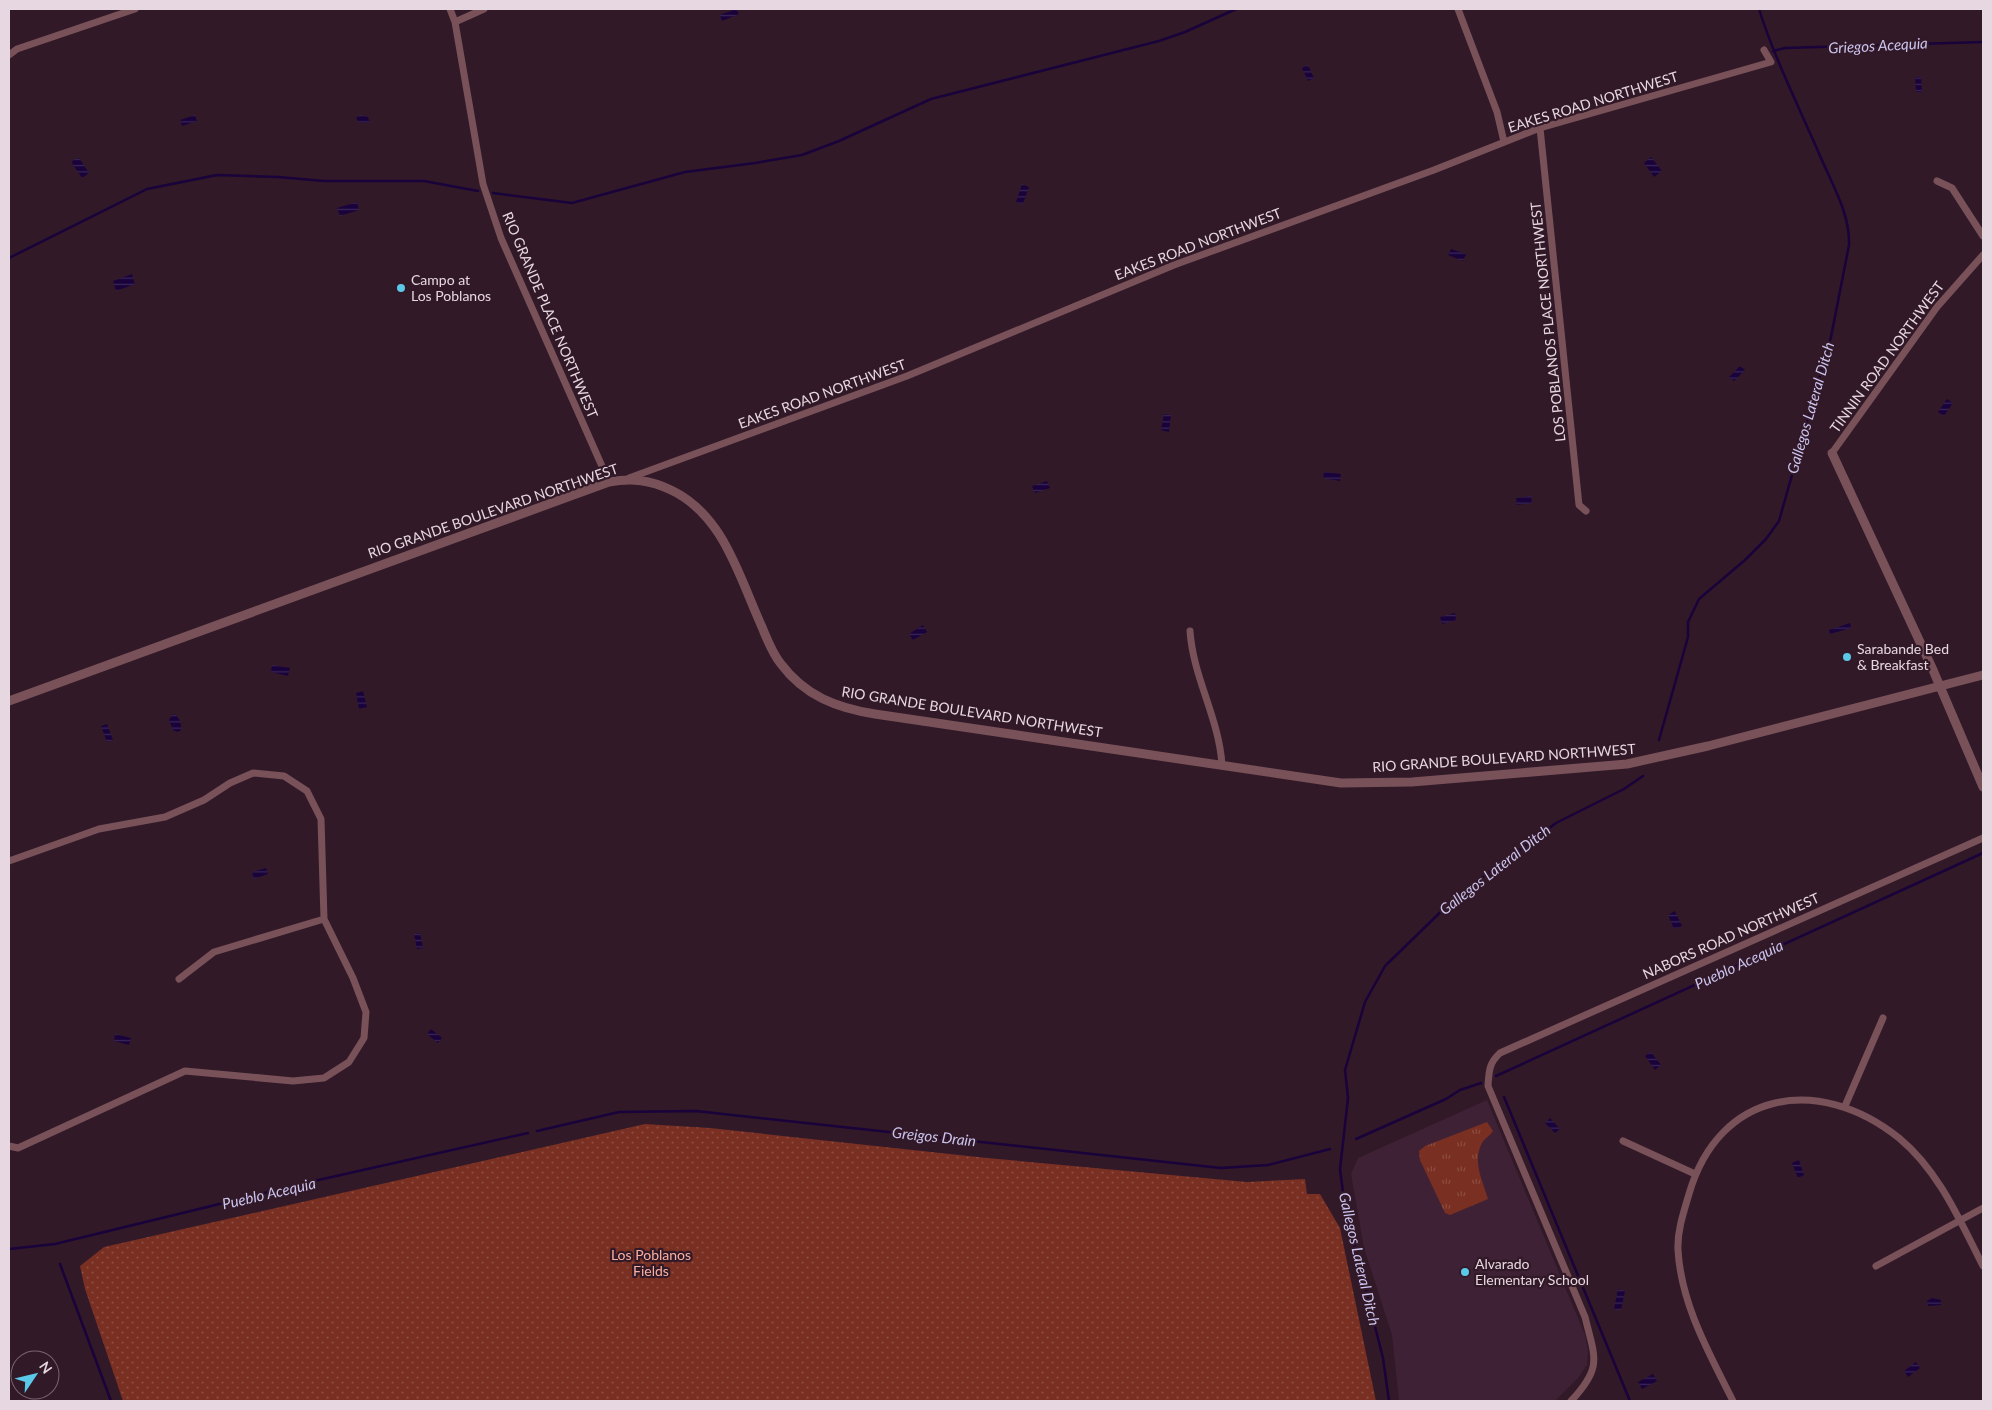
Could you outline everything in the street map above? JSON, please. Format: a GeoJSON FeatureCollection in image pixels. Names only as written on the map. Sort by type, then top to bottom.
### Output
{"type":"FeatureCollection","features":[{"type":"Feature","properties":{"kind":"street"},"geometry":{"type":"LineString","coordinates":[[9,55],[27,46],[135,9]]}},
{"type":"Feature","properties":{"kind":"street","name":"RIO GRANDE PLACE NORTHWEST"},"geometry":{"type":"LineString","coordinates":[[450,9],[455,22],[483,184],[501,238],[609,482]]}},
{"type":"Feature","properties":{"kind":"street"},"geometry":{"type":"LineString","coordinates":[[455,22],[484,9]]}},
{"type":"Feature","properties":{"kind":"street"},"geometry":{"type":"LineString","coordinates":[[1458,9],[1497,112],[1504,142]]}},
{"type":"Feature","properties":{"kind":"street","name":"EAKES ROAD NORTHWEST"},"geometry":{"type":"LineString","coordinates":[[628,478],[900,378],[1174,265],[1540,128],[1771,62],[1764,50]]}},
{"type":"Feature","properties":{"kind":"street","name":"LOS POBLANOS PLACE NORTHWEST"},"geometry":{"type":"LineString","coordinates":[[1540,128],[1579,505],[1586,511]]}},
{"type":"Feature","properties":{"kind":"street"},"geometry":{"type":"LineString","coordinates":[[1937,181],[1952,188],[1983,236]]}},
{"type":"Feature","properties":{"kind":"street","name":"TINNIN ROAD NORTHWEST"},"geometry":{"type":"LineString","coordinates":[[1832,453],[1937,307],[1983,255]]}},
{"type":"Feature","properties":{"kind":"street"},"geometry":{"type":"LineString","coordinates":[[1832,453],[1940,686],[1983,787]]}},
{"type":"Feature","properties":{"kind":"street","name":"RIO GRANDE BOULEVARD NORTHWEST"},"geometry":{"type":"LineString","coordinates":[[9,701],[609,482],[628,478],[657,484],[681,495],[701,509],[714,524],[780,663],[798,683],[817,697],[837,706],[876,714],[1222,765],[1341,782],[1371,783],[1412,782],[1628,764],[1708,746],[1983,676]]}},
{"type":"Feature","properties":{"kind":"street"},"geometry":{"type":"LineString","coordinates":[[1190,631],[1191,652],[1220,743],[1222,765]]}},
{"type":"Feature","properties":{"kind":"street"},"geometry":{"type":"LineString","coordinates":[[9,861],[98,829],[165,817],[204,800],[230,783],[254,773],[284,776],[307,791],[321,819],[324,919],[354,978],[366,1012],[364,1038],[349,1062],[324,1078],[293,1081],[185,1071],[18,1148],[9,1146]]}},
{"type":"Feature","properties":{"kind":"street","name":"NABORS ROAD NORTHWEST"},"geometry":{"type":"LineString","coordinates":[[1571,1401],[1584,1387],[1592,1373],[1595,1359],[1594,1344],[1585,1316],[1488,1086],[1492,1061],[1500,1053],[1983,838]]}},
{"type":"Feature","properties":{"kind":"street"},"geometry":{"type":"LineString","coordinates":[[179,979],[214,952],[324,919]]}},
{"type":"Feature","properties":{"kind":"street"},"geometry":{"type":"LineString","coordinates":[[1844,1106],[1883,1018]]}},
{"type":"Feature","properties":{"kind":"street"},"geometry":{"type":"LineString","coordinates":[[1733,1401],[1698,1330],[1685,1292],[1679,1238],[1695,1174],[1724,1132],[1740,1118],[1756,1110],[1791,1100],[1812,1100],[1844,1106],[1876,1122],[1899,1138],[1920,1158],[1937,1180],[1983,1266]]}},
{"type":"Feature","properties":{"kind":"street"},"geometry":{"type":"LineString","coordinates":[[1622,1141],[1695,1174]]}},
{"type":"Feature","properties":{"kind":"street"},"geometry":{"type":"LineString","coordinates":[[1876,1266],[1983,1208]]}},
{"type":"Feature","properties":{"kind":"shaded area"},"geometry":{"type":"Polygon","coordinates":[[[736,9],[739,14],[722,21],[720,15],[736,9]]]}},
{"type":"Feature","properties":{"kind":"shaded area"},"geometry":{"type":"Polygon","coordinates":[[[1308,65],[1314,78],[1308,81],[1302,68],[1308,65]]]}},
{"type":"Feature","properties":{"kind":"shaded area"},"geometry":{"type":"Polygon","coordinates":[[[1915,77],[1921,77],[1922,92],[1916,92],[1915,77]]]}},
{"type":"Feature","properties":{"kind":"shaded area"},"geometry":{"type":"Polygon","coordinates":[[[195,115],[197,121],[182,126],[180,120],[195,115]]]}},
{"type":"Feature","properties":{"kind":"shaded area"},"geometry":{"type":"Polygon","coordinates":[[[360,115],[368,117],[370,123],[358,122],[356,118],[360,115]]]}},
{"type":"Feature","properties":{"kind":"shaded area"},"geometry":{"type":"Polygon","coordinates":[[[1651,157],[1662,171],[1654,177],[1644,163],[1651,157]]]}},
{"type":"Feature","properties":{"kind":"shaded area"},"geometry":{"type":"Polygon","coordinates":[[[79,158],[89,173],[82,178],[72,163],[73,160],[79,158]]]}},
{"type":"Feature","properties":{"kind":"shaded area"},"geometry":{"type":"Polygon","coordinates":[[[1022,184],[1029,187],[1023,204],[1016,202],[1022,184]]]}},
{"type":"Feature","properties":{"kind":"shaded area"},"geometry":{"type":"Polygon","coordinates":[[[357,202],[359,210],[340,216],[337,208],[357,202]]]}},
{"type":"Feature","properties":{"kind":"shaded area"},"geometry":{"type":"Polygon","coordinates":[[[1451,249],[1466,254],[1463,261],[1448,255],[1451,249]]]}},
{"type":"Feature","properties":{"kind":"shaded area"},"geometry":{"type":"Polygon","coordinates":[[[132,274],[135,284],[116,291],[113,281],[132,274]]]}},
{"type":"Feature","properties":{"kind":"shaded area"},"geometry":{"type":"Polygon","coordinates":[[[1740,366],[1745,370],[1734,381],[1729,377],[1740,366]]]}},
{"type":"Feature","properties":{"kind":"shaded area"},"geometry":{"type":"Polygon","coordinates":[[[1947,399],[1953,403],[1944,416],[1938,412],[1947,399]]]}},
{"type":"Feature","properties":{"kind":"shaded area"},"geometry":{"type":"Polygon","coordinates":[[[1164,414],[1171,415],[1169,432],[1161,430],[1164,414]]]}},
{"type":"Feature","properties":{"kind":"shaded area"},"geometry":{"type":"Polygon","coordinates":[[[1324,472],[1341,474],[1340,481],[1323,478],[1324,472]]]}},
{"type":"Feature","properties":{"kind":"shaded area"},"geometry":{"type":"Polygon","coordinates":[[[1047,481],[1050,488],[1035,493],[1032,486],[1047,481]]]}},
{"type":"Feature","properties":{"kind":"shaded area"},"geometry":{"type":"Polygon","coordinates":[[[1531,496],[1532,503],[1517,505],[1516,498],[1531,496]]]}},
{"type":"Feature","properties":{"kind":"shaded area"},"geometry":{"type":"Polygon","coordinates":[[[1455,613],[1456,620],[1442,624],[1440,617],[1455,613]]]}},
{"type":"Feature","properties":{"kind":"shaded area"},"geometry":{"type":"Polygon","coordinates":[[[1850,623],[1851,628],[1830,634],[1829,630],[1850,623]]]}},
{"type":"Feature","properties":{"kind":"shaded area"},"geometry":{"type":"Polygon","coordinates":[[[923,625],[927,632],[913,640],[909,634],[923,625]]]}},
{"type":"Feature","properties":{"kind":"shaded area"},"geometry":{"type":"Polygon","coordinates":[[[272,665],[290,668],[288,676],[271,672],[272,665]]]}},
{"type":"Feature","properties":{"kind":"shaded area"},"geometry":{"type":"Polygon","coordinates":[[[363,691],[367,707],[359,709],[356,693],[363,691]]]}},
{"type":"Feature","properties":{"kind":"shaded area"},"geometry":{"type":"Polygon","coordinates":[[[173,714],[177,716],[180,723],[181,730],[178,732],[173,730],[169,720],[173,714]]]}},
{"type":"Feature","properties":{"kind":"shaded area"},"geometry":{"type":"Polygon","coordinates":[[[107,724],[113,740],[107,742],[101,726],[107,724]]]}},
{"type":"Feature","properties":{"kind":"shaded area"},"geometry":{"type":"Polygon","coordinates":[[[266,868],[268,874],[254,879],[252,872],[266,868]]]}},
{"type":"Feature","properties":{"kind":"shaded area"},"geometry":{"type":"Polygon","coordinates":[[[1675,911],[1682,926],[1674,929],[1668,915],[1675,911]]]}},
{"type":"Feature","properties":{"kind":"shaded area"},"geometry":{"type":"Polygon","coordinates":[[[420,933],[423,948],[417,949],[414,934],[420,933]]]}},
{"type":"Feature","properties":{"kind":"shaded area"},"geometry":{"type":"Polygon","coordinates":[[[431,1029],[442,1038],[438,1043],[427,1034],[431,1029]]]}},
{"type":"Feature","properties":{"kind":"shaded area"},"geometry":{"type":"Polygon","coordinates":[[[115,1034],[131,1038],[129,1045],[114,1041],[115,1034]]]}},
{"type":"Feature","properties":{"kind":"shaded area"},"geometry":{"type":"Polygon","coordinates":[[[1651,1052],[1661,1065],[1655,1070],[1645,1056],[1651,1052]]]}},
{"type":"Feature","properties":{"kind":"shaded area","name":"Alvarado Elementary School"},"geometry":{"type":"Polygon","coordinates":[[[1487,1100],[1585,1335],[1588,1350],[1587,1365],[1578,1378],[1555,1401],[1399,1401],[1392,1335],[1364,1248],[1351,1174],[1358,1158],[1487,1100]]]}},
{"type":"Feature","properties":{"kind":"shaded area"},"geometry":{"type":"Polygon","coordinates":[[[1550,1118],[1560,1129],[1555,1133],[1545,1123],[1550,1118]]]}},
{"type":"Feature","properties":{"kind":"shaded area"},"geometry":{"type":"Polygon","coordinates":[[[1799,1160],[1804,1175],[1798,1178],[1792,1163],[1799,1160]]]}},
{"type":"Feature","properties":{"kind":"shaded area"},"geometry":{"type":"Polygon","coordinates":[[[1618,1289],[1625,1291],[1621,1310],[1614,1309],[1618,1289]]]}},
{"type":"Feature","properties":{"kind":"shaded area"},"geometry":{"type":"Polygon","coordinates":[[[1932,1298],[1941,1300],[1941,1305],[1928,1306],[1927,1301],[1932,1298]]]}},
{"type":"Feature","properties":{"kind":"shaded area"},"geometry":{"type":"Polygon","coordinates":[[[1916,1362],[1920,1368],[1908,1377],[1904,1371],[1916,1362]]]}},
{"type":"Feature","properties":{"kind":"shaded area"},"geometry":{"type":"Polygon","coordinates":[[[1653,1374],[1657,1381],[1642,1389],[1638,1382],[1653,1374]]]}},
{"type":"Feature","properties":{"kind":"green space"},"geometry":{"type":"Polygon","coordinates":[[[1487,1122],[1493,1131],[1482,1143],[1479,1150],[1478,1164],[1488,1199],[1450,1215],[1445,1213],[1420,1160],[1419,1151],[1425,1146],[1487,1122]]]}},
{"type":"Feature","properties":{"kind":"green space","name":"Los Poblanos Fields"},"geometry":{"type":"Polygon","coordinates":[[[645,1124],[710,1128],[987,1158],[1247,1182],[1305,1179],[1307,1194],[1320,1194],[1340,1228],[1376,1401],[123,1401],[85,1289],[80,1266],[104,1247],[645,1124]]]}},
{"type":"Feature","properties":{"kind":"waterway"},"geometry":{"type":"LineString","coordinates":[[493,193],[572,203],[685,172],[802,155],[839,141],[931,99],[1159,41],[1185,32],[1236,9]]}},
{"type":"Feature","properties":{"kind":"waterway","name":"Gallegos Lateral Ditch"},"geometry":{"type":"LineString","coordinates":[[1659,740],[1688,637],[1688,622],[1699,599],[1745,560],[1766,539],[1779,521],[1831,337],[1849,245],[1847,222],[1840,200],[1780,66],[1759,9]]}},
{"type":"Feature","properties":{"kind":"waterway","name":"Griegos Acequia"},"geometry":{"type":"LineString","coordinates":[[1773,51],[1785,48],[1983,42]]}},
{"type":"Feature","properties":{"kind":"waterway"},"geometry":{"type":"LineString","coordinates":[[9,258],[147,189],[217,175],[324,181],[424,181],[478,191]]}},
{"type":"Feature","properties":{"kind":"waterway","name":"Gallegos Lateral Ditch"},"geometry":{"type":"LineString","coordinates":[[1389,1401],[1383,1358],[1345,1208],[1340,1169],[1348,1098],[1345,1070],[1365,1002],[1385,966],[1456,897],[1556,823],[1624,789],[1643,776]]}},
{"type":"Feature","properties":{"kind":"waterway","name":"Pueblo Acequia"},"geometry":{"type":"LineString","coordinates":[[1496,1076],[1983,853]]}},
{"type":"Feature","properties":{"kind":"waterway","name":"Pueblo Acequia"},"geometry":{"type":"LineString","coordinates":[[1356,1139],[1446,1099],[1460,1090],[1481,1083]]}},
{"type":"Feature","properties":{"kind":"waterway"},"geometry":{"type":"LineString","coordinates":[[1504,1097],[1630,1401]]}},
{"type":"Feature","properties":{"kind":"waterway","name":"Greigos Drain"},"geometry":{"type":"LineString","coordinates":[[537,1131],[619,1112],[696,1111],[1221,1168],[1268,1165],[1330,1149]]}},
{"type":"Feature","properties":{"kind":"waterway","name":"Pueblo Acequia"},"geometry":{"type":"LineString","coordinates":[[9,1249],[55,1244],[314,1181],[528,1133]]}},
{"type":"Feature","properties":{"kind":"waterway"},"geometry":{"type":"LineString","coordinates":[[60,1264],[111,1401]]}},
{"type":"Feature","properties":{"kind":"place","name":"Campo at Los Poblanos"},"geometry":{"type":"Point","coordinates":[401,288]}},
{"type":"Feature","properties":{"kind":"place","name":"Sarabande Bed & Breakfast"},"geometry":{"type":"Point","coordinates":[1847,657]}},
{"type":"Feature","properties":{"kind":"place","name":"Alvarado Elementary School"},"geometry":{"type":"Point","coordinates":[1465,1272]}}]}
